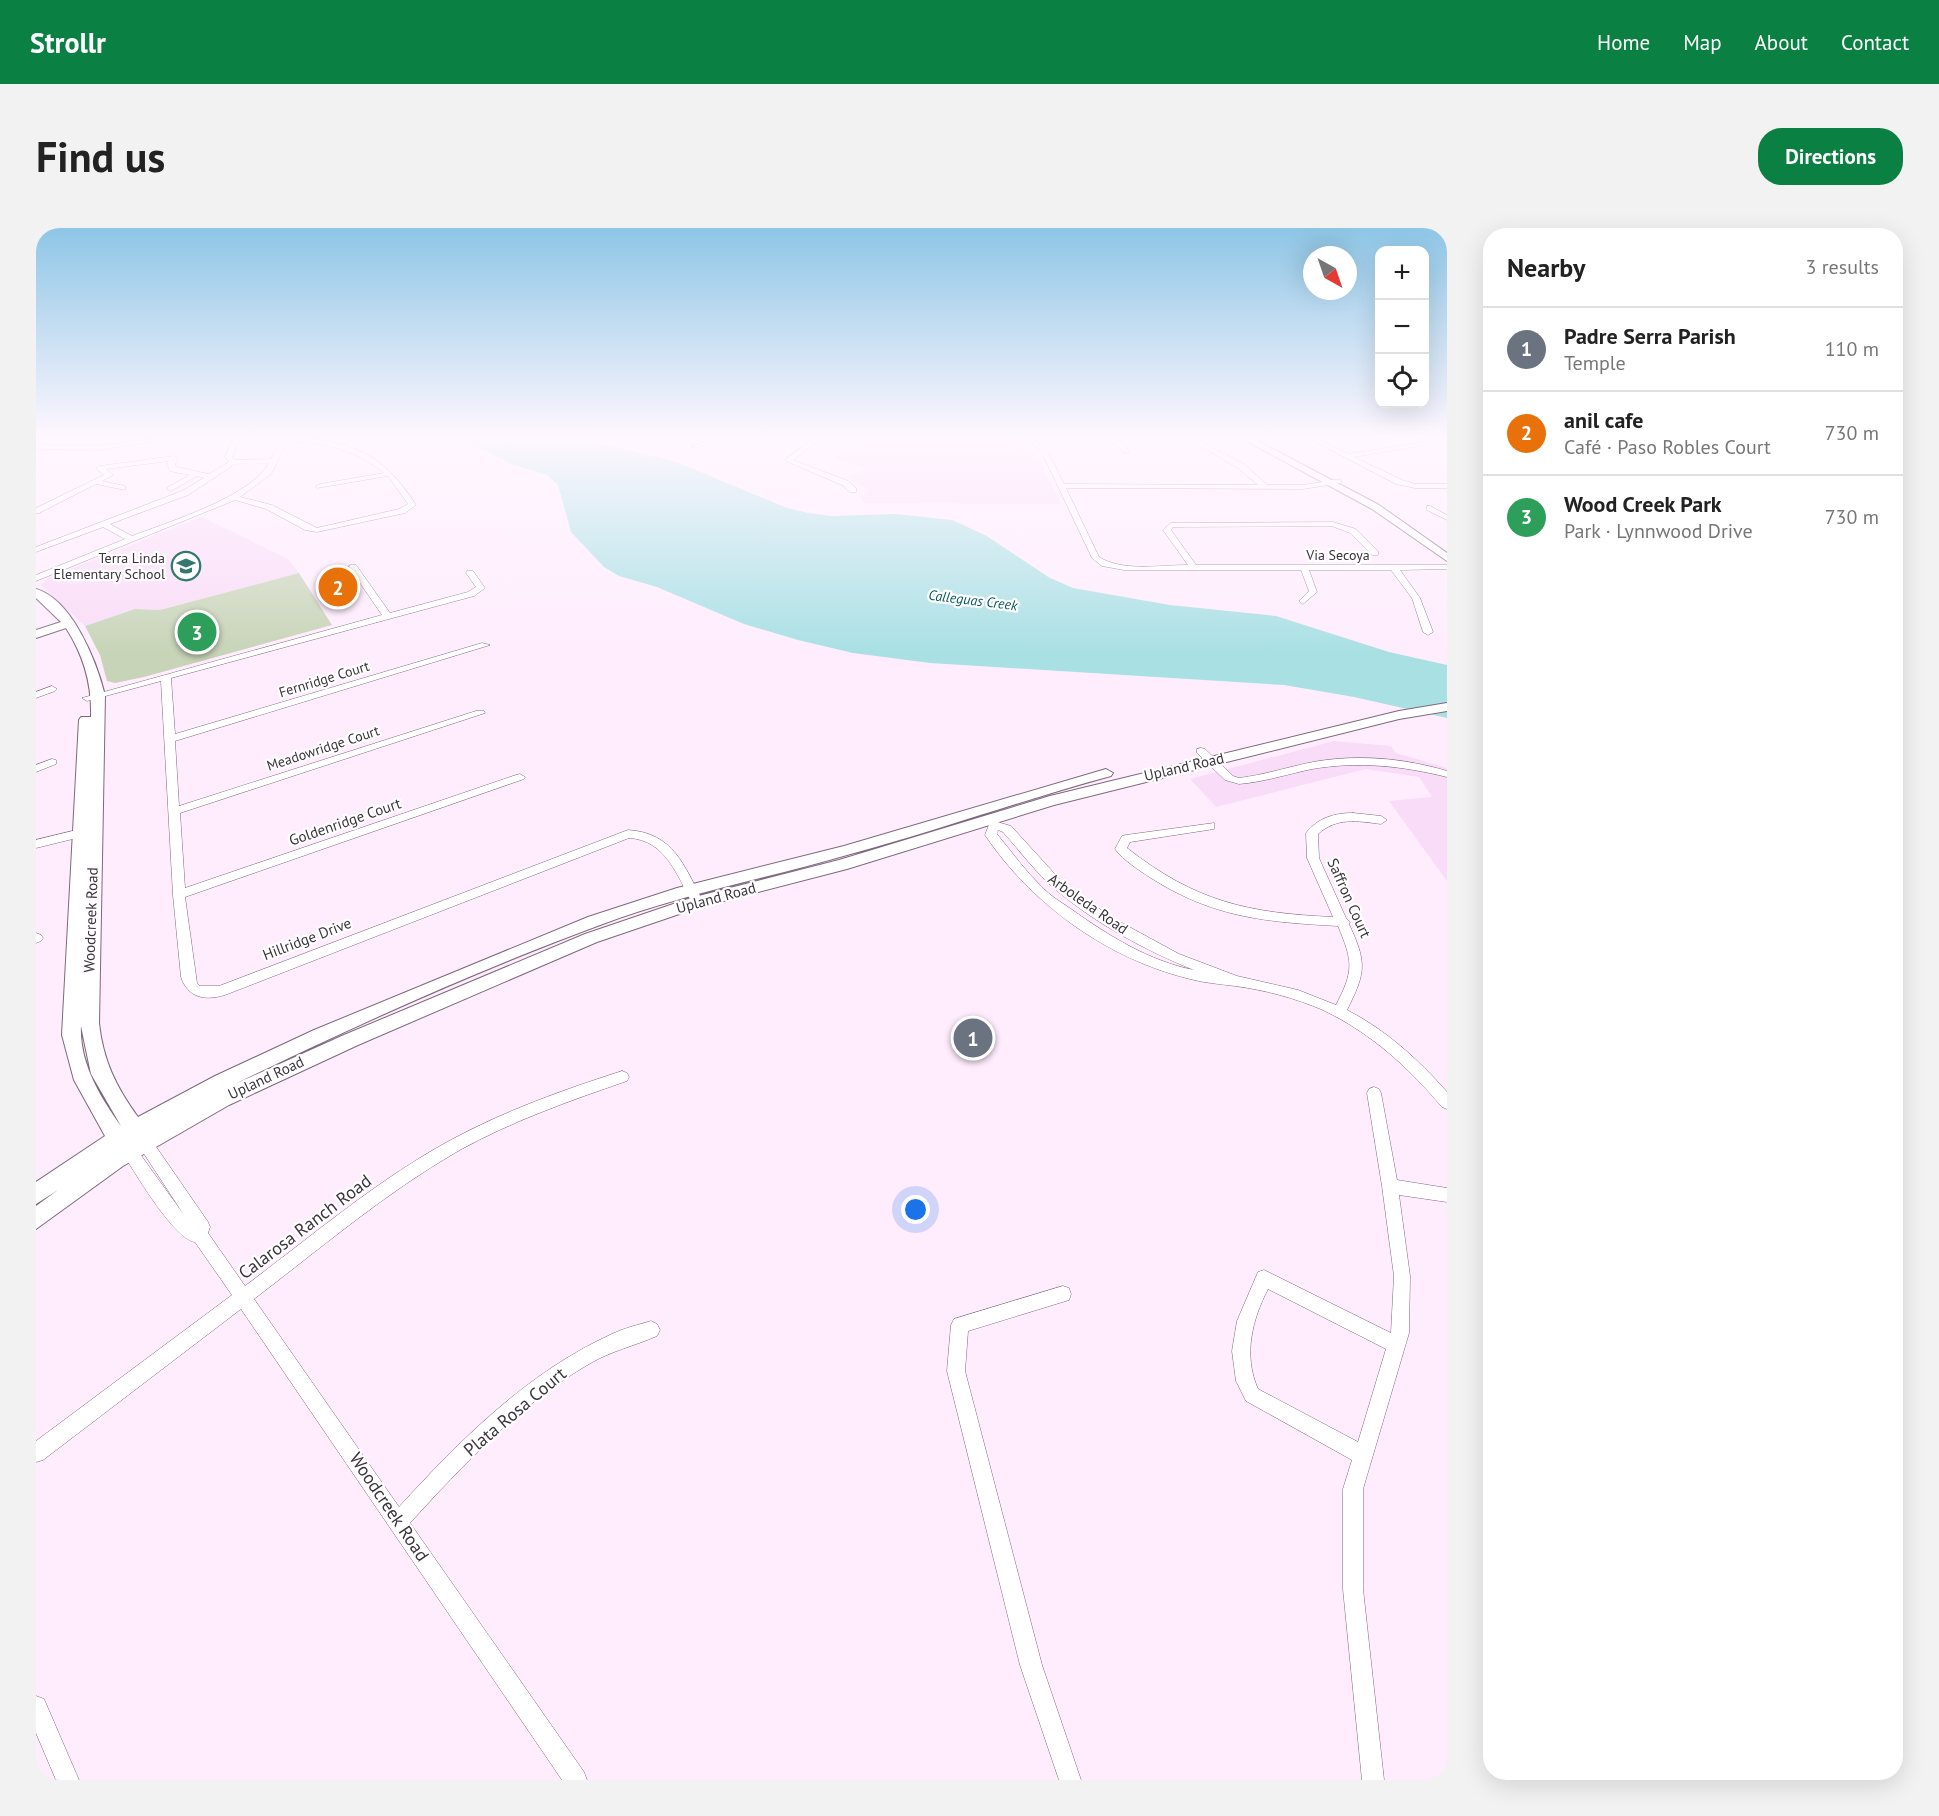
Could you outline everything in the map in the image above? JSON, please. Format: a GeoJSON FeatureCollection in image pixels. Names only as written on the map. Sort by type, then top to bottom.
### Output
{"type":"FeatureCollection","features":[{"type":"Feature","properties":{"kind":"main road"},"geometry":{"type":"LineString","coordinates":[[1380,510],[1447,558]]}},
{"type":"Feature","properties":{"kind":"main road"},"geometry":{"type":"LineString","coordinates":[[1389,510],[1447,549]]}},
{"type":"Feature","properties":{"kind":"main road","name":"Woodcreek Road"},"geometry":{"type":"LineString","coordinates":[[36,592],[65,624],[92,696],[87,832],[71,1035],[84,1084],[132,1140]]}},
{"type":"Feature","properties":{"kind":"main road","name":"Woodcreek Road"},"geometry":{"type":"LineString","coordinates":[[36,602],[65,624]]}},
{"type":"Feature","properties":{"kind":"main road"},"geometry":{"type":"LineString","coordinates":[[36,634],[65,624]]}},
{"type":"Feature","properties":{"kind":"main road","name":"Upland Road"},"geometry":{"type":"LineString","coordinates":[[36,1194],[132,1140],[293,1065],[694,895],[841,866],[1206,756],[1380,709],[1447,698]]}},
{"type":"Feature","properties":{"kind":"main road","name":"Upland Road"},"geometry":{"type":"LineString","coordinates":[[1206,756],[1447,707]]}},
{"type":"Feature","properties":{"kind":"main road","name":"Upland Road"},"geometry":{"type":"LineString","coordinates":[[36,1219],[132,1140]]}},
{"type":"Feature","properties":{"kind":"street"},"geometry":{"type":"LineString","coordinates":[[36,550],[141,510]]}},
{"type":"Feature","properties":{"kind":"street"},"geometry":{"type":"LineString","coordinates":[[36,578],[204,510]]}},
{"type":"Feature","properties":{"kind":"street"},"geometry":{"type":"LineString","coordinates":[[275,510],[308,528],[324,529],[393,510]]}},
{"type":"Feature","properties":{"kind":"street","name":"Via Secoya"},"geometry":{"type":"LineString","coordinates":[[1074,510],[1096,558],[1101,562],[1124,568],[1395,569],[1447,567]]}},
{"type":"Feature","properties":{"kind":"street"},"geometry":{"type":"LineString","coordinates":[[1193,567],[1167,530],[1171,525],[1333,524],[1353,531],[1375,553]]}},
{"type":"Feature","properties":{"kind":"street"},"geometry":{"type":"LineString","coordinates":[[104,525],[134,540]]}},
{"type":"Feature","properties":{"kind":"street"},"geometry":{"type":"LineString","coordinates":[[353,567],[387,616]]}},
{"type":"Feature","properties":{"kind":"street"},"geometry":{"type":"LineString","coordinates":[[1303,601],[1313,592],[1304,568]]}},
{"type":"Feature","properties":{"kind":"street"},"geometry":{"type":"LineString","coordinates":[[1395,569],[1408,586],[1428,632]]}},
{"type":"Feature","properties":{"kind":"street"},"geometry":{"type":"LineString","coordinates":[[92,696],[475,592],[481,585],[470,573]]}},
{"type":"Feature","properties":{"kind":"street","name":"Fernridge Court"},"geometry":{"type":"LineString","coordinates":[[170,739],[485,645]]}},
{"type":"Feature","properties":{"kind":"street","name":"Hillridge Drive"},"geometry":{"type":"LineString","coordinates":[[166,677],[179,895],[188,977],[192,988],[203,993],[220,991],[628,834],[640,833],[658,840],[674,858],[694,895]]}},
{"type":"Feature","properties":{"kind":"street"},"geometry":{"type":"LineString","coordinates":[[36,695],[52,689]]}},
{"type":"Feature","properties":{"kind":"street","name":"Meadowridge Court"},"geometry":{"type":"LineString","coordinates":[[175,811],[480,713]]}},
{"type":"Feature","properties":{"kind":"street"},"geometry":{"type":"LineString","coordinates":[[1206,756],[1229,777],[1239,781],[1353,760],[1407,764],[1447,774]]}},
{"type":"Feature","properties":{"kind":"street"},"geometry":{"type":"LineString","coordinates":[[36,769],[52,762]]}},
{"type":"Feature","properties":{"kind":"street","name":"Goldenridge Court"},"geometry":{"type":"LineString","coordinates":[[179,895],[520,777]]}},
{"type":"Feature","properties":{"kind":"street","name":"Saffron Court"},"geometry":{"type":"LineString","coordinates":[[1340,1012],[1354,981],[1356,953],[1344,922],[1313,858],[1312,833],[1324,821],[1344,816],[1381,820]]}},
{"type":"Feature","properties":{"kind":"street","name":"Arboleda Road"},"geometry":{"type":"LineString","coordinates":[[1236,981],[1138,940],[1059,886],[1007,829],[994,825],[991,835],[1040,892],[1096,933],[1133,954],[1168,969],[1209,980],[1236,981],[1290,991],[1340,1012],[1393,1046],[1424,1074],[1447,1103]]}},
{"type":"Feature","properties":{"kind":"street"},"geometry":{"type":"LineString","coordinates":[[1210,826],[1126,839],[1121,849],[1150,873],[1206,903],[1260,916],[1344,922]]}},
{"type":"Feature","properties":{"kind":"street"},"geometry":{"type":"LineString","coordinates":[[36,844],[87,832]]}},
{"type":"Feature","properties":{"kind":"street","name":"Calarosa Ranch Road"},"geometry":{"type":"LineString","coordinates":[[36,1453],[364,1206],[454,1146],[564,1095],[622,1077]]}},
{"type":"Feature","properties":{"kind":"street"},"geometry":{"type":"LineString","coordinates":[[1373,1780],[1353,1589],[1353,1489],[1400,1333],[1402,1276],[1374,1093]]}},
{"type":"Feature","properties":{"kind":"street","name":"Woodcreek Road"},"geometry":{"type":"LineString","coordinates":[[132,1140],[170,1210],[191,1234],[200,1235],[244,1296],[576,1780]]}},
{"type":"Feature","properties":{"kind":"street"},"geometry":{"type":"LineString","coordinates":[[1390,1186],[1447,1195]]}},
{"type":"Feature","properties":{"kind":"street"},"geometry":{"type":"LineString","coordinates":[[1364,1455],[1252,1395],[1244,1382],[1240,1355],[1248,1308],[1264,1278],[1396,1345]]}},
{"type":"Feature","properties":{"kind":"street"},"geometry":{"type":"LineString","coordinates":[[1063,1294],[960,1325],[956,1371],[1031,1665],[1070,1780]]}},
{"type":"Feature","properties":{"kind":"street","name":"Plata Rosa Court"},"geometry":{"type":"LineString","coordinates":[[398,1522],[444,1474],[556,1375],[598,1347],[618,1338],[651,1330]]}},
{"type":"Feature","properties":{"kind":"street"},"geometry":{"type":"LineString","coordinates":[[36,1707],[68,1780]]}},
{"type":"Feature","properties":{"kind":"shaded area","name":"Terra Linda Elementary School"},"geometry":{"type":"Polygon","coordinates":[[[202,517],[288,559],[299,573],[160,610],[135,609],[85,626],[41,585],[48,578],[202,517]]]}},
{"type":"Feature","properties":{"kind":"shaded area"},"geometry":{"type":"Polygon","coordinates":[[[299,573],[332,625],[144,677],[115,683],[107,681],[100,655],[85,626],[135,609],[160,610],[299,573]]]}},
{"type":"Feature","properties":{"kind":"shaded area"},"geometry":{"type":"Polygon","coordinates":[[[1334,741],[1391,746],[1396,753],[1447,768],[1447,881],[1389,801],[1432,797],[1419,777],[1366,769],[1216,807],[1190,779],[1334,741]]]}},
{"type":"Feature","properties":{"kind":"water","name":"Calleguas Creek"},"geometry":{"type":"Polygon","coordinates":[[[565,510],[797,510],[832,516],[895,514],[952,520],[985,535],[1050,578],[1073,588],[1170,605],[1276,616],[1389,652],[1447,665],[1447,718],[1354,697],[1284,685],[930,663],[853,653],[744,624],[657,587],[619,576],[604,567],[571,532],[565,510]]]}},
{"type":"Feature","properties":{"kind":"place","name":"Terra Linda Elementary School"},"geometry":{"type":"Point","coordinates":[186,566]}},
{"type":"Feature","properties":{"kind":"place","name":"anil cafe"},"geometry":{"type":"Point","coordinates":[338,587]}},
{"type":"Feature","properties":{"kind":"place","name":"Wood Creek Park"},"geometry":{"type":"Point","coordinates":[197,632]}},
{"type":"Feature","properties":{"kind":"place","name":"Padre Serra Parish"},"geometry":{"type":"Point","coordinates":[973,1038]}}]}
